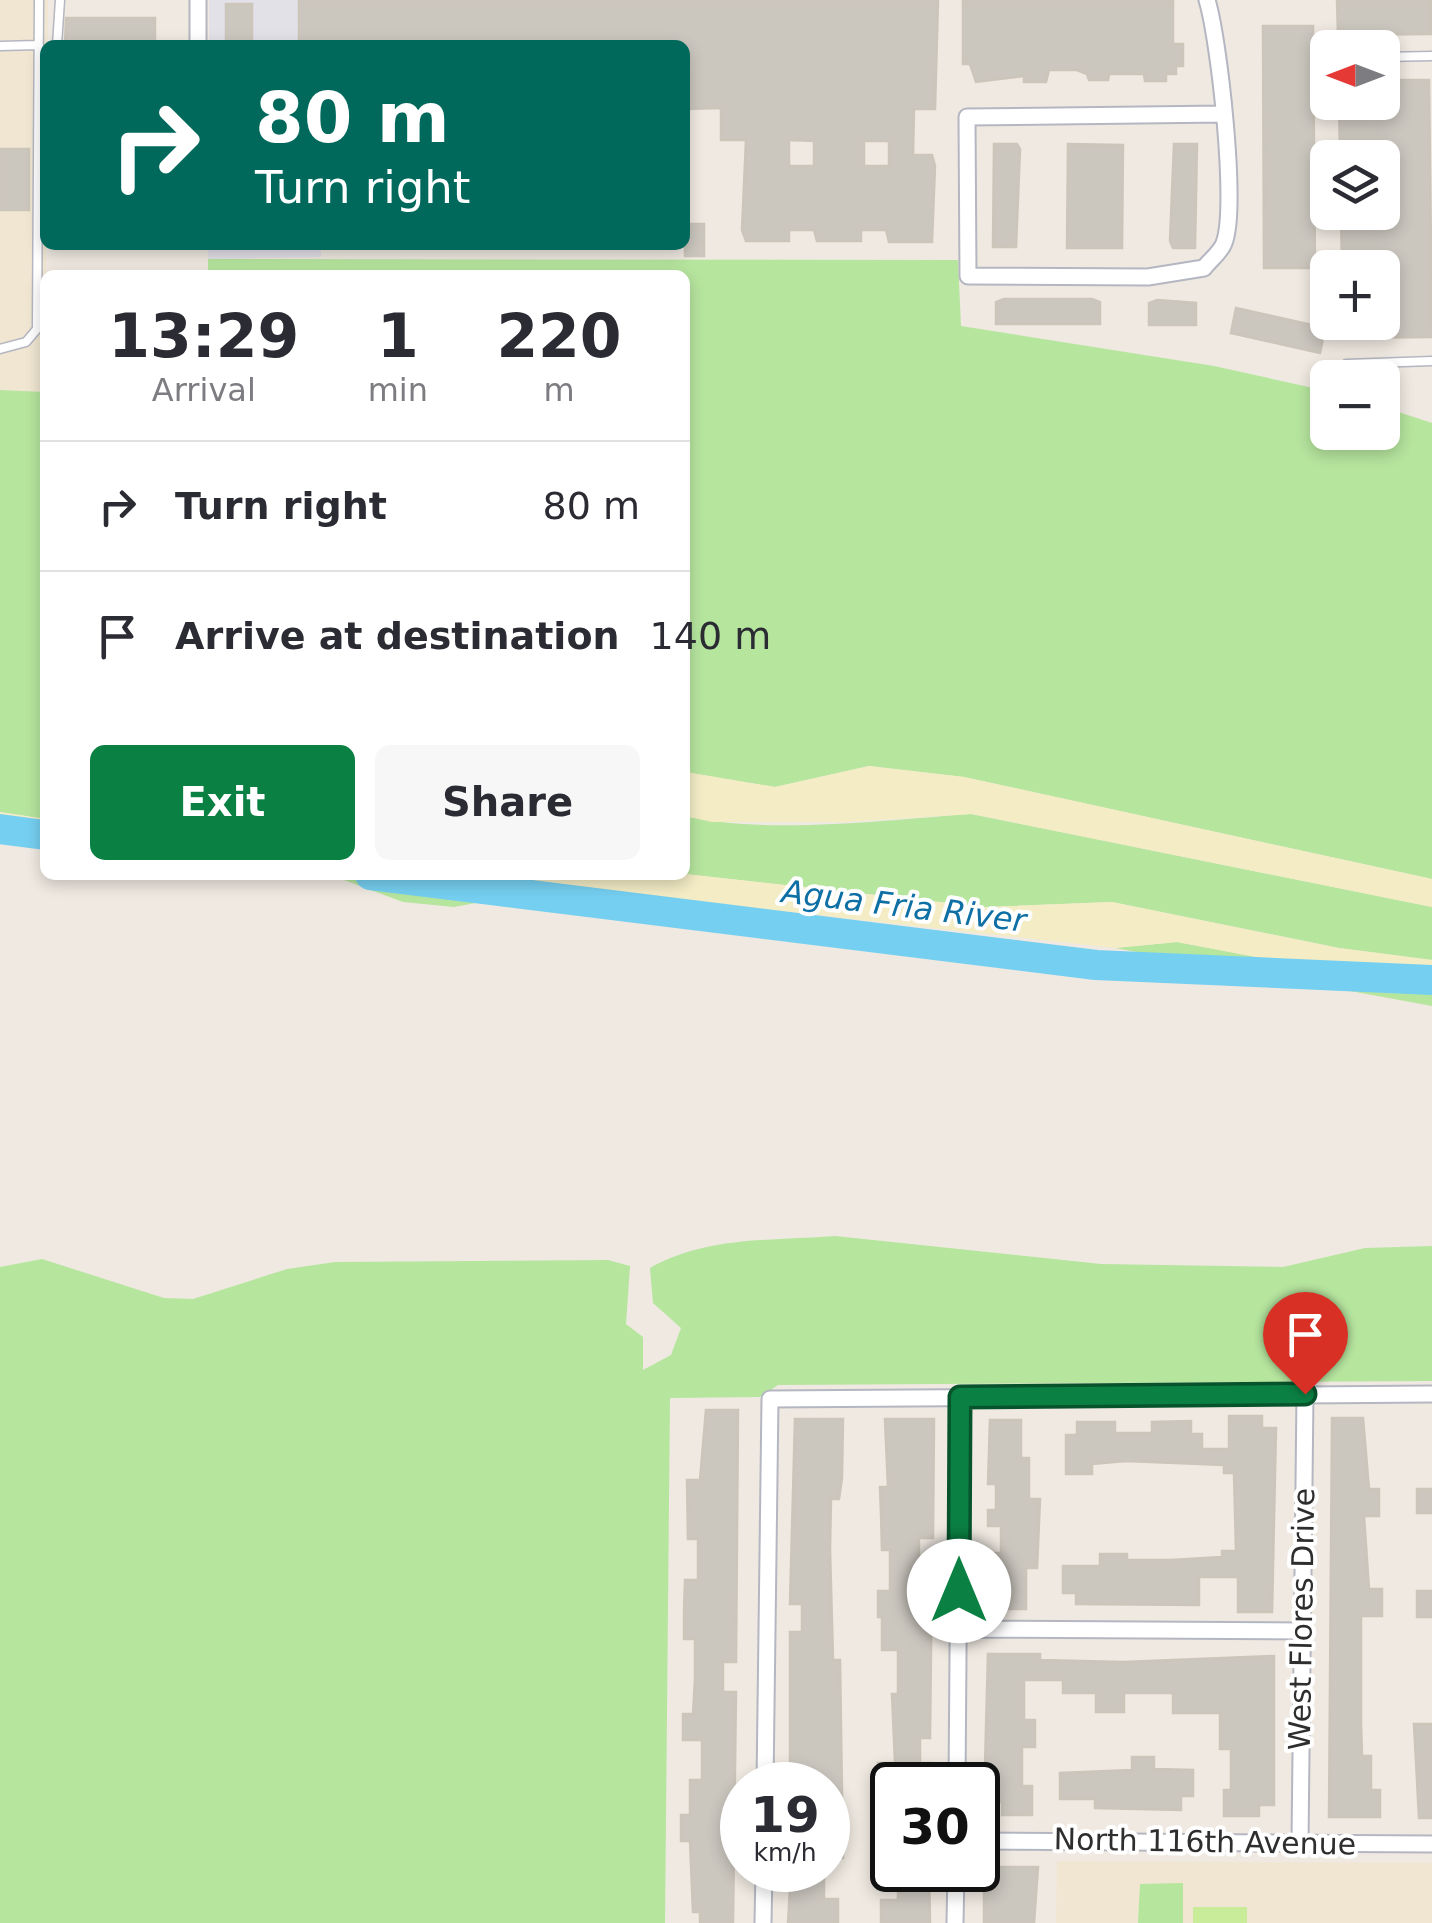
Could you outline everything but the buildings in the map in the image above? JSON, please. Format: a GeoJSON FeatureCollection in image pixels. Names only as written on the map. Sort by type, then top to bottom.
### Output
{"type":"FeatureCollection","features":[{"type":"Feature","properties":{"kind":"street"},"geometry":{"type":"LineString","coordinates":[[198,0],[198,40]]}},
{"type":"Feature","properties":{"kind":"street"},"geometry":{"type":"LineString","coordinates":[[1207,0],[1216,31],[1223,114],[1228,220],[1224,244],[1204,268],[1148,277],[968,276],[967,116],[1223,114]]}},
{"type":"Feature","properties":{"kind":"street","name":"West Flores Drive"},"geometry":{"type":"LineString","coordinates":[[1300,1843],[1305,1394]]}},
{"type":"Feature","properties":{"kind":"street"},"geometry":{"type":"LineString","coordinates":[[765,1762],[770,1398],[1432,1394]]}},
{"type":"Feature","properties":{"kind":"street"},"geometry":{"type":"LineString","coordinates":[[958,1762],[960,1397]]}},
{"type":"Feature","properties":{"kind":"street"},"geometry":{"type":"LineString","coordinates":[[958,1629],[1302,1631]]}},
{"type":"Feature","properties":{"kind":"street","name":"North 116th Avenue"},"geometry":{"type":"LineString","coordinates":[[1000,1841],[1432,1844]]}},
{"type":"Feature","properties":{"kind":"street"},"geometry":{"type":"LineString","coordinates":[[764,1892],[764,1923]]}},
{"type":"Feature","properties":{"kind":"street"},"geometry":{"type":"LineString","coordinates":[[955,1923],[956,1892]]}},
{"type":"Feature","properties":{"kind":"lane"},"geometry":{"type":"LineString","coordinates":[[0,349],[26,342],[38,329],[39,0]]}},
{"type":"Feature","properties":{"kind":"lane"},"geometry":{"type":"LineString","coordinates":[[57,40],[60,0]]}},
{"type":"Feature","properties":{"kind":"lane"},"geometry":{"type":"LineString","coordinates":[[0,46],[39,45]]}},
{"type":"Feature","properties":{"kind":"lane"},"geometry":{"type":"LineString","coordinates":[[1400,57],[1432,56]]}},
{"type":"Feature","properties":{"kind":"lane"},"geometry":{"type":"LineString","coordinates":[[1400,362],[1432,361]]}},
{"type":"Feature","properties":{"kind":"shaded area"},"geometry":{"type":"Polygon","coordinates":[[[0,0],[48,0],[48,40],[40,40],[40,250],[46,250],[46,270],[40,270],[40,392],[0,390],[0,0]]]}},
{"type":"Feature","properties":{"kind":"shaded area"},"geometry":{"type":"Polygon","coordinates":[[[209,0],[323,0],[323,40],[209,40],[209,0]]]}},
{"type":"Feature","properties":{"kind":"shaded area"},"geometry":{"type":"Polygon","coordinates":[[[208,250],[321,250],[321,257],[208,259],[208,250]]]}},
{"type":"Feature","properties":{"kind":"shaded area"},"geometry":{"type":"Polygon","coordinates":[[[1057,1861],[1432,1863],[1432,1923],[1056,1923],[1057,1861]]]}},
{"type":"Feature","properties":{"kind":"green space"},"geometry":{"type":"Polygon","coordinates":[[[208,259],[958,260],[961,326],[1214,366],[1310,387],[1310,450],[1400,450],[1400,413],[1432,423],[1432,879],[964,777],[869,766],[775,787],[690,773],[690,270],[208,270],[208,259]]]}},
{"type":"Feature","properties":{"kind":"green space"},"geometry":{"type":"Polygon","coordinates":[[[0,390],[40,392],[40,818],[0,812],[0,390]]]}},
{"type":"Feature","properties":{"kind":"green space"},"geometry":{"type":"Polygon","coordinates":[[[971,814],[1432,907],[1432,960],[1339,948],[1112,902],[985,907],[690,875],[690,817],[753,825],[971,814]]]}},
{"type":"Feature","properties":{"kind":"green space"},"geometry":{"type":"Polygon","coordinates":[[[344,880],[501,880],[751,908],[615,906],[502,898],[454,907],[403,902],[344,880]]]}},
{"type":"Feature","properties":{"kind":"green space"},"geometry":{"type":"Polygon","coordinates":[[[1177,942],[1432,990],[1432,1006],[1115,948],[1177,942]]]}},
{"type":"Feature","properties":{"kind":"green space"},"geometry":{"type":"Polygon","coordinates":[[[835,1236],[1101,1264],[1283,1267],[1365,1248],[1432,1246],[1432,1381],[778,1385],[760,1397],[670,1398],[665,1923],[0,1923],[0,1267],[42,1259],[164,1298],[193,1299],[287,1269],[335,1262],[608,1260],[630,1266],[626,1324],[643,1337],[643,1370],[671,1355],[681,1328],[653,1303],[650,1268],[717,1245],[835,1236]]]}},
{"type":"Feature","properties":{"kind":"green space"},"geometry":{"type":"Polygon","coordinates":[[[1183,1883],[1183,1923],[1138,1923],[1140,1884],[1183,1883]]]}},
{"type":"Feature","properties":{"kind":"green space"},"geometry":{"type":"Polygon","coordinates":[[[1193,1907],[1247,1907],[1247,1923],[1193,1923],[1193,1907]]]}},
{"type":"Feature","properties":{"kind":"sand"},"geometry":{"type":"Polygon","coordinates":[[[869,766],[964,777],[1432,879],[1432,907],[972,814],[845,822],[712,822],[690,817],[690,773],[775,787],[869,766]]]}},
{"type":"Feature","properties":{"kind":"sand"},"geometry":{"type":"Polygon","coordinates":[[[0,812],[40,818],[40,828],[0,820],[0,812]]]}},
{"type":"Feature","properties":{"kind":"sand"},"geometry":{"type":"Polygon","coordinates":[[[690,875],[985,907],[1112,902],[1339,948],[1432,960],[1432,990],[1177,942],[1115,948],[501,880],[690,880],[690,875]]]}},
{"type":"Feature","properties":{"kind":"waterway","name":"Agua Fria River"},"geometry":{"type":"LineString","coordinates":[[0,829],[40,834]]}},
{"type":"Feature","properties":{"kind":"waterway","name":"Agua Fria River"},"geometry":{"type":"LineString","coordinates":[[410,880],[1096,965],[1432,980]]}},
{"type":"Feature","properties":{"kind":"route"},"geometry":{"type":"LineString","coordinates":[[959,1591],[960,1397],[1305,1394]]}}]}
